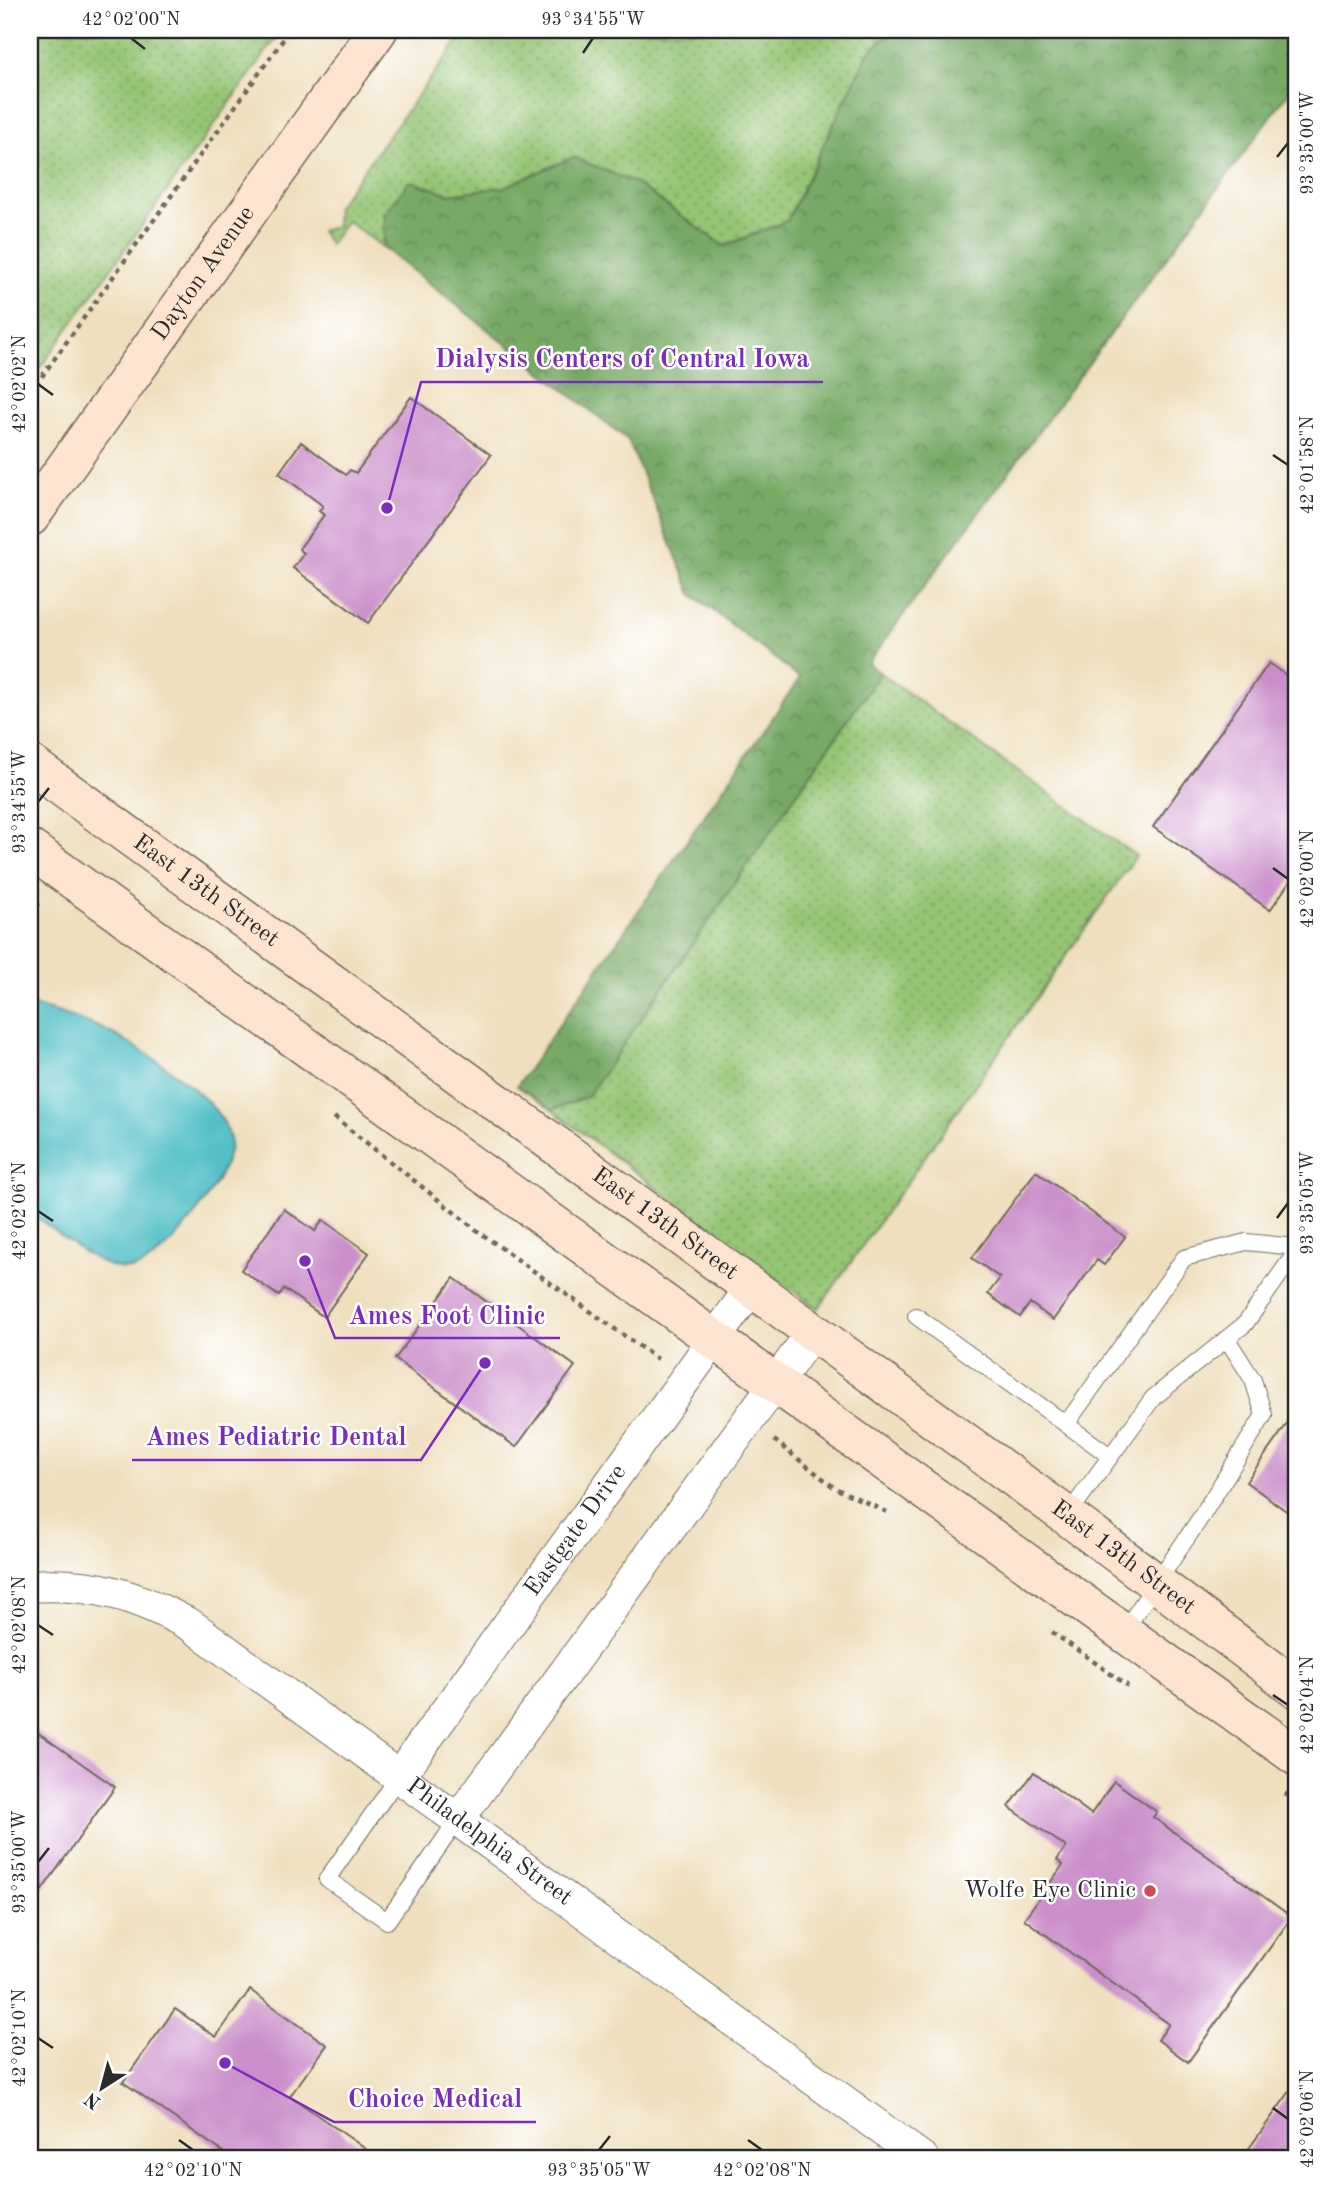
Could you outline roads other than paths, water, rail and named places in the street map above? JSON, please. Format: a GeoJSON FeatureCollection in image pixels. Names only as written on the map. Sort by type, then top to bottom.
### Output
{"type":"FeatureCollection","features":[{"type":"Feature","properties":{"kind":"main road","name":"Dayton Avenue"},"geometry":{"type":"LineString","coordinates":[[30,517],[378,30]]}},
{"type":"Feature","properties":{"kind":"main road","name":"East 13th Street"},"geometry":{"type":"LineString","coordinates":[[30,764],[1067,1516],[1296,1688]]}},
{"type":"Feature","properties":{"kind":"main road"},"geometry":{"type":"LineString","coordinates":[[30,849],[776,1385],[1124,1631],[1285,1770]]}},
{"type":"Feature","properties":{"kind":"street","name":"Eastgate Drive"},"geometry":{"type":"LineString","coordinates":[[400,1775],[751,1287]]}},
{"type":"Feature","properties":{"kind":"street"},"geometry":{"type":"LineString","coordinates":[[460,1818],[812,1333]]}},
{"type":"Feature","properties":{"kind":"street","name":"Philadelphia Street"},"geometry":{"type":"LineString","coordinates":[[30,1586],[87,1586],[147,1601],[211,1639],[460,1818],[902,2153]]}},
{"type":"Feature","properties":{"kind":"lane"},"geometry":{"type":"LineString","coordinates":[[1067,1423],[1184,1258],[1246,1242],[1296,1250],[1245,1324],[1153,1398],[1067,1516]]}},
{"type":"Feature","properties":{"kind":"lane"},"geometry":{"type":"LineString","coordinates":[[916,1316],[1110,1456]]}},
{"type":"Feature","properties":{"kind":"lane"},"geometry":{"type":"LineString","coordinates":[[1124,1631],[1155,1581],[1201,1517],[1264,1415],[1252,1380],[1227,1339]]}},
{"type":"Feature","properties":{"kind":"lane"},"geometry":{"type":"LineString","coordinates":[[400,1775],[327,1880],[387,1920],[460,1818]]}},
{"type":"Feature","properties":{"kind":"water"},"geometry":{"type":"Polygon","coordinates":[[[30,1005],[88,1023],[131,1044],[175,1073],[195,1090],[225,1124],[230,1140],[228,1154],[210,1193],[164,1250],[135,1268],[114,1267],[95,1259],[30,1212],[30,1005]]]}},
{"type":"Feature","properties":{"kind":"place","name":"Dialysis Centers of Central Iowa"},"geometry":{"type":"Point","coordinates":[387,508]}},
{"type":"Feature","properties":{"kind":"place","name":"Ames Foot Clinic"},"geometry":{"type":"Point","coordinates":[305,1261]}},
{"type":"Feature","properties":{"kind":"place","name":"Ames Pediatric Dental"},"geometry":{"type":"Point","coordinates":[485,1363]}},
{"type":"Feature","properties":{"kind":"place","name":"Wolfe Eye Clinic"},"geometry":{"type":"Point","coordinates":[1150,1891]}},
{"type":"Feature","properties":{"kind":"place","name":"Choice Medical"},"geometry":{"type":"Point","coordinates":[225,2063]}}]}
